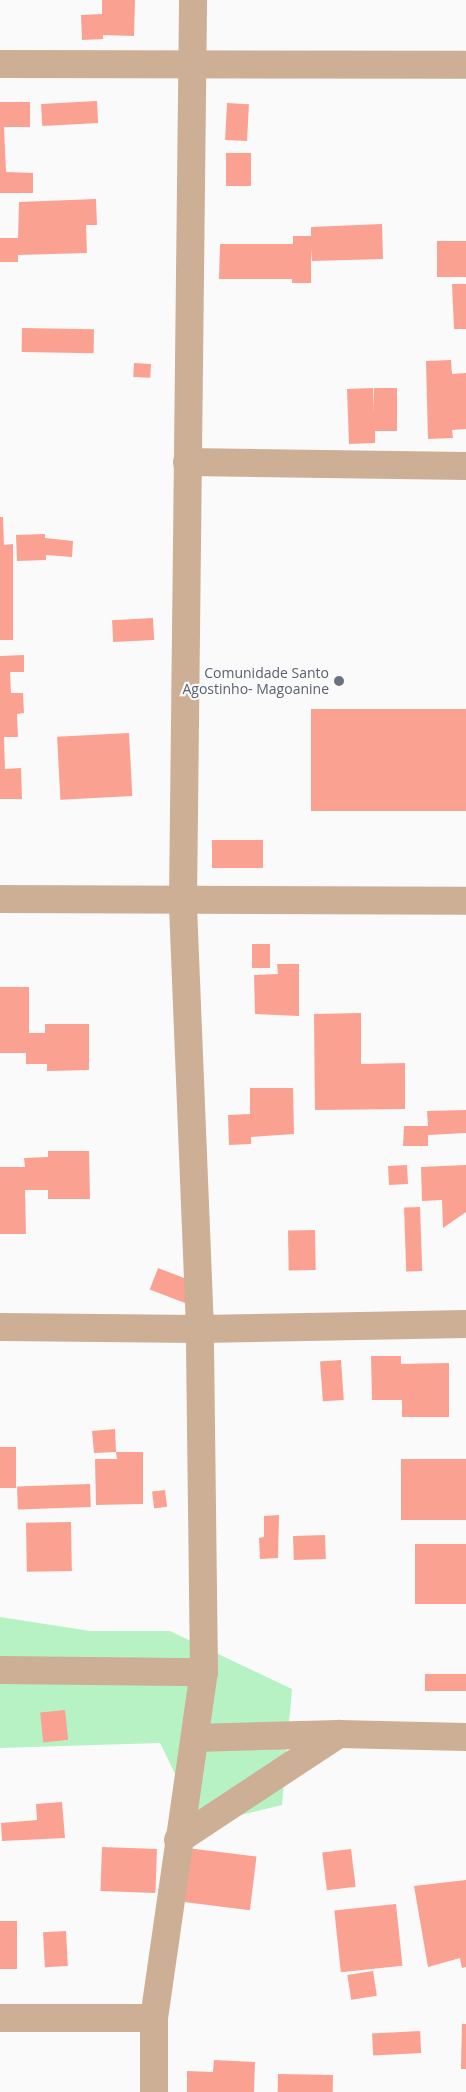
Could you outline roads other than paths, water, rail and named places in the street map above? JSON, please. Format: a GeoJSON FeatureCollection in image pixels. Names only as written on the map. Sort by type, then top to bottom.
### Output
{"type":"FeatureCollection","features":[{"type":"Feature","properties":{"kind":"street"},"geometry":{"type":"LineString","coordinates":[[154,2092],[154,2018],[178,1840],[196,1738],[204,1672],[200,1328],[183,901],[193,0]]}},
{"type":"Feature","properties":{"kind":"street"},"geometry":{"type":"LineString","coordinates":[[0,64],[466,65]]}},
{"type":"Feature","properties":{"kind":"street"},"geometry":{"type":"LineString","coordinates":[[187,462],[466,466]]}},
{"type":"Feature","properties":{"kind":"street"},"geometry":{"type":"LineString","coordinates":[[0,898],[183,901],[466,901]]}},
{"type":"Feature","properties":{"kind":"street"},"geometry":{"type":"LineString","coordinates":[[0,1327],[200,1328],[466,1324]]}},
{"type":"Feature","properties":{"kind":"street"},"geometry":{"type":"LineString","coordinates":[[0,1670],[204,1672]]}},
{"type":"Feature","properties":{"kind":"street"},"geometry":{"type":"LineString","coordinates":[[196,1738],[339,1734],[466,1737]]}},
{"type":"Feature","properties":{"kind":"street"},"geometry":{"type":"LineString","coordinates":[[178,1840],[339,1734]]}},
{"type":"Feature","properties":{"kind":"street"},"geometry":{"type":"LineString","coordinates":[[0,2018],[154,2018]]}},
{"type":"Feature","properties":{"kind":"place","name":"Comunidade Santo Agostinho- Magoanine"},"geometry":{"type":"Point","coordinates":[339,681]}}]}
